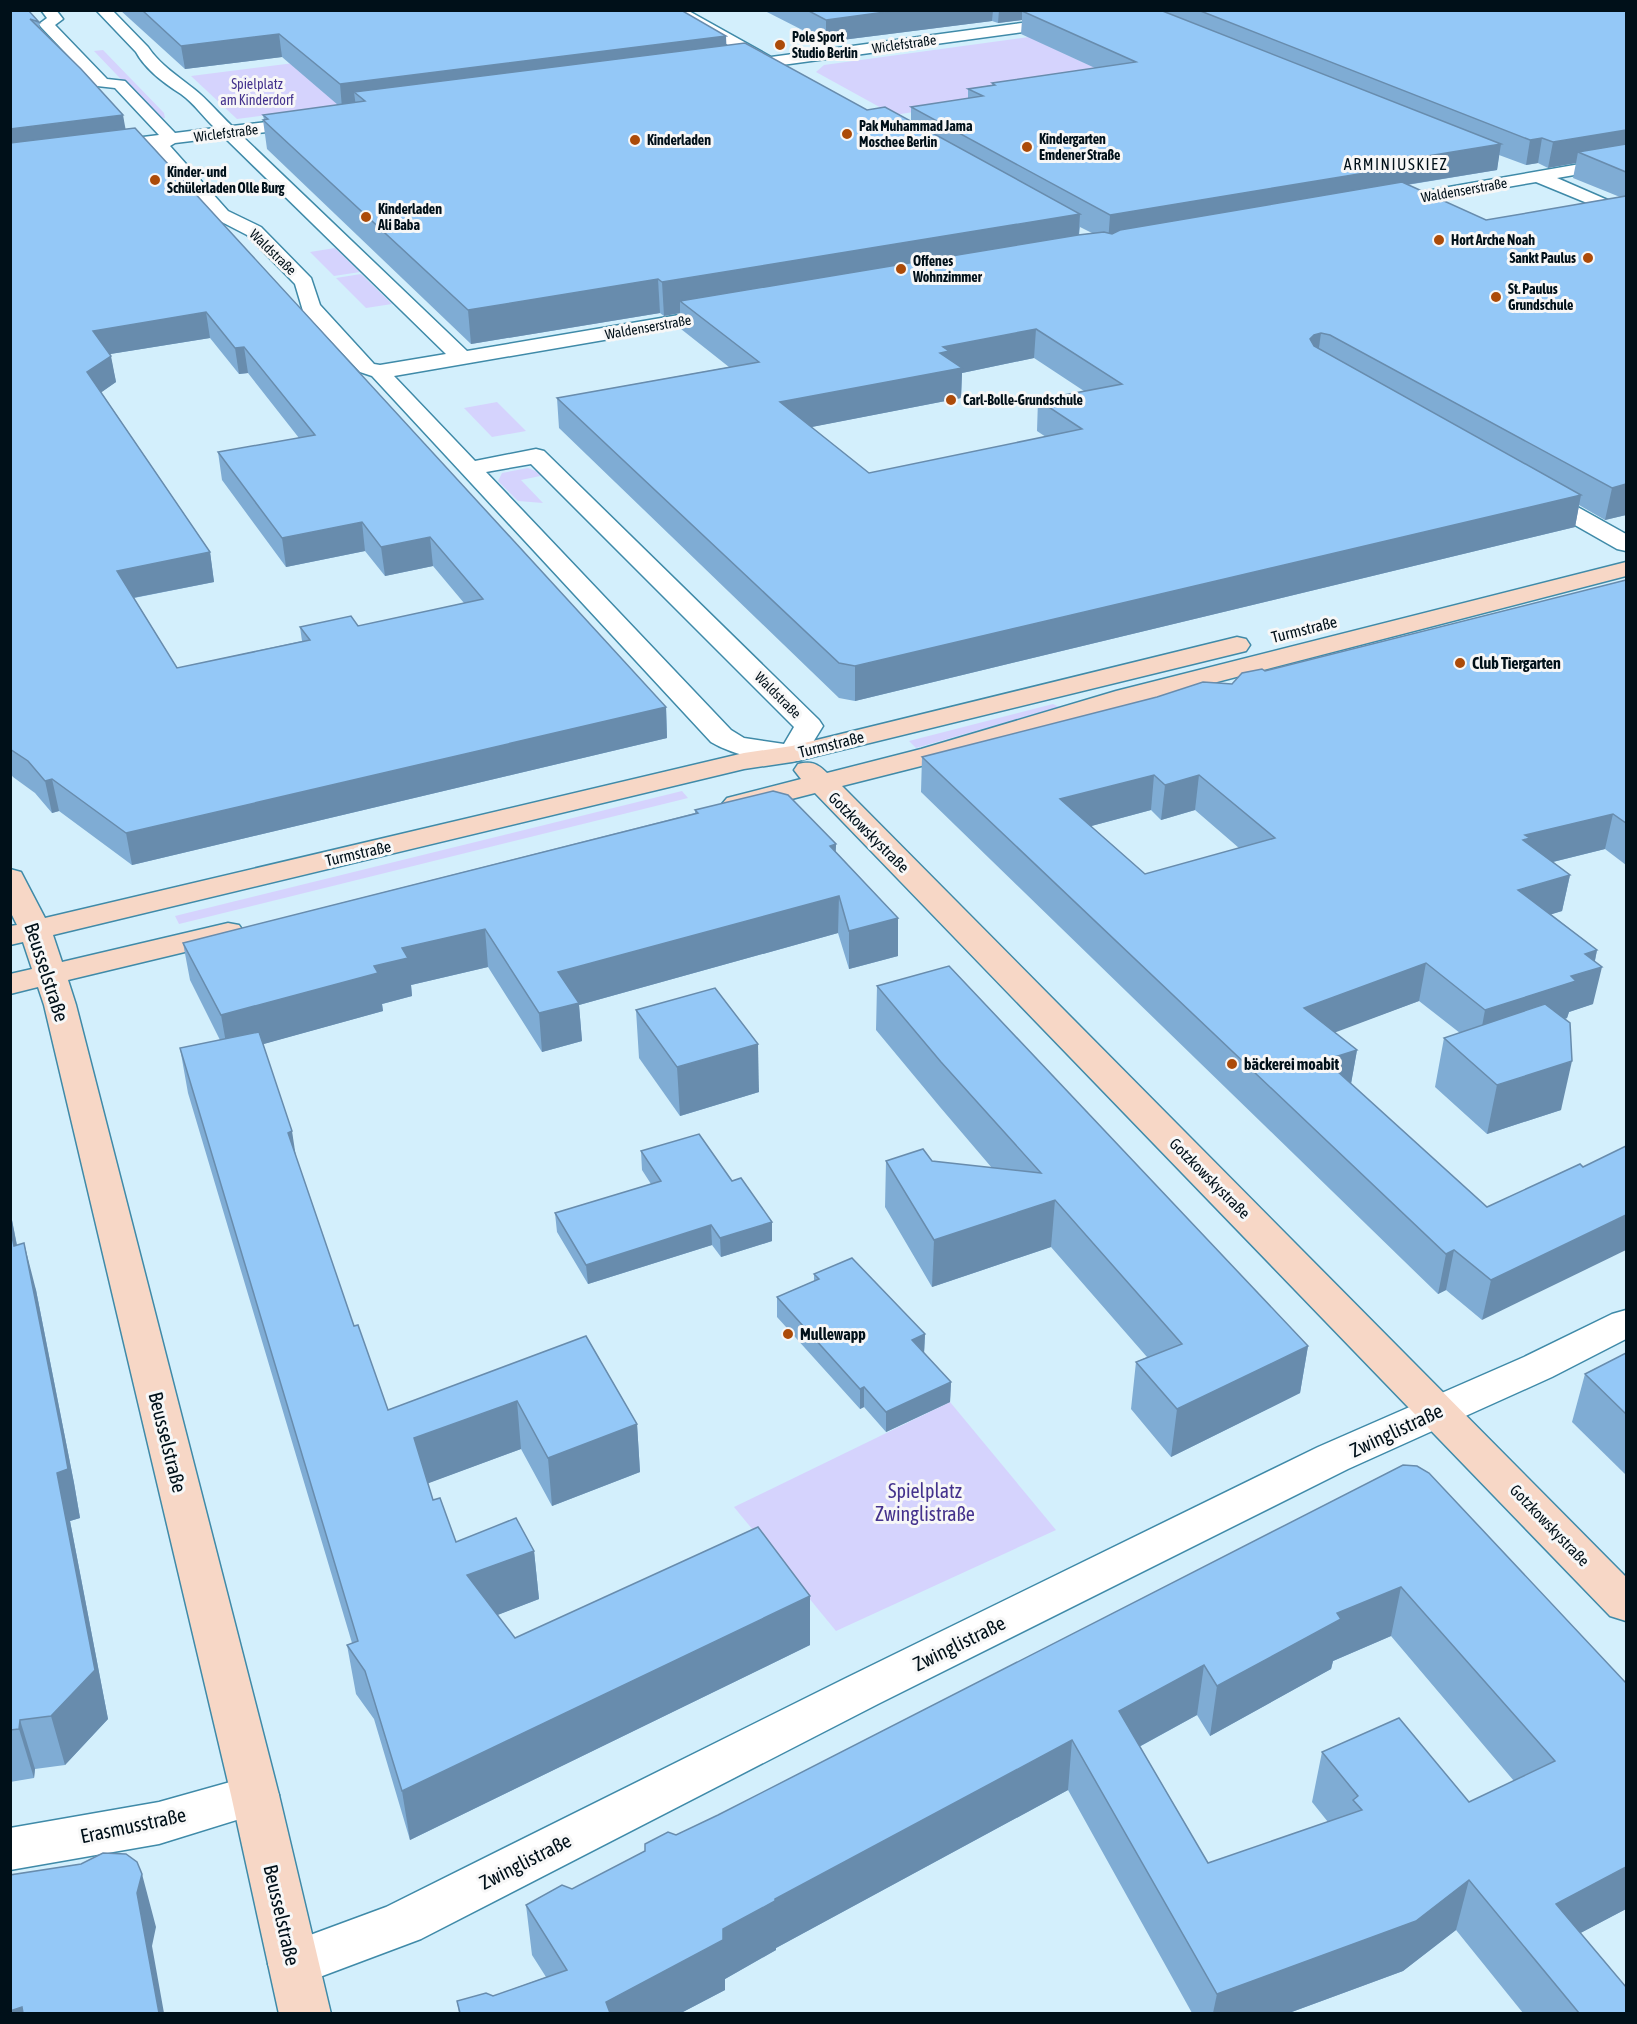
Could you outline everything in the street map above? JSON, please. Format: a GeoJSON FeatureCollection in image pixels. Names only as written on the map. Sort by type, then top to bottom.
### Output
{"type":"FeatureCollection","features":[{"type":"Feature","properties":{"kind":"main road","name":"Turmstraße"},"geometry":{"type":"LineString","coordinates":[[23,933],[744,761],[792,754],[1626,551]]}},
{"type":"Feature","properties":{"kind":"main road","name":"Turmstraße"},"geometry":{"type":"LineString","coordinates":[[713,810],[931,755],[1093,706],[1626,569]]}},
{"type":"Feature","properties":{"kind":"main road"},"geometry":{"type":"LineString","coordinates":[[1069,686],[1093,706]]}},
{"type":"Feature","properties":{"kind":"main road","name":"Gotzkowskystraße"},"geometry":{"type":"LineString","coordinates":[[792,754],[1626,1604]]}},
{"type":"Feature","properties":{"kind":"main road","name":"Beusselstraße"},"geometry":{"type":"LineString","coordinates":[[10,878],[23,933],[51,975],[255,1795],[305,2013]]}},
{"type":"Feature","properties":{"kind":"main road"},"geometry":{"type":"LineString","coordinates":[[10,984],[254,925]]}},
{"type":"Feature","properties":{"kind":"street"},"geometry":{"type":"LineString","coordinates":[[48,10],[56,19],[46,24],[65,44],[103,83],[119,84],[171,138]]}},
{"type":"Feature","properties":{"kind":"street"},"geometry":{"type":"LineString","coordinates":[[103,10],[143,50],[146,56],[178,87],[187,92],[462,358]]}},
{"type":"Feature","properties":{"kind":"street"},"geometry":{"type":"LineString","coordinates":[[676,10],[790,74]]}},
{"type":"Feature","properties":{"kind":"street"},"geometry":{"type":"LineString","coordinates":[[1125,12],[1154,17]]}},
{"type":"Feature","properties":{"kind":"street","name":"Wiclefstraße"},"geometry":{"type":"LineString","coordinates":[[720,68],[1125,12]]}},
{"type":"Feature","properties":{"kind":"street","name":"Wiclefstraße"},"geometry":{"type":"LineString","coordinates":[[130,144],[321,120]]}},
{"type":"Feature","properties":{"kind":"street","name":"Waldstraße"},"geometry":{"type":"LineString","coordinates":[[171,138],[160,145],[222,215],[254,231],[304,282],[310,307],[367,368],[379,372],[468,469],[721,736],[736,745],[792,754],[809,726],[536,456],[468,469]]}},
{"type":"Feature","properties":{"kind":"street","name":"Waldenserstraße"},"geometry":{"type":"LineString","coordinates":[[1368,206],[1626,161]]}},
{"type":"Feature","properties":{"kind":"street"},"geometry":{"type":"LineString","coordinates":[[1508,165],[1626,214]]}},
{"type":"Feature","properties":{"kind":"street","name":"Waldenserstraße"},"geometry":{"type":"LineString","coordinates":[[379,372],[746,310]]}},
{"type":"Feature","properties":{"kind":"street"},"geometry":{"type":"LineString","coordinates":[[1520,484],[1626,544]]}},
{"type":"Feature","properties":{"kind":"street","name":"Zwinglistraße"},"geometry":{"type":"LineString","coordinates":[[293,1964],[404,1923],[956,1644],[1333,1458],[1538,1367],[1626,1323]]}},
{"type":"Feature","properties":{"kind":"street","name":"Erasmusstraße"},"geometry":{"type":"LineString","coordinates":[[10,1849],[159,1822],[255,1795]]}},
{"type":"Feature","properties":{"kind":"green space"},"geometry":{"type":"Polygon","coordinates":[[[1029,37],[1166,101],[1067,89],[894,115],[816,72],[824,65],[1029,37]]]}},
{"type":"Feature","properties":{"kind":"green space"},"geometry":{"type":"Polygon","coordinates":[[[103,50],[164,113],[165,118],[159,119],[94,51],[103,50]]]}},
{"type":"Feature","properties":{"kind":"green space","name":"Spielplatz am Kinderdorf"},"geometry":{"type":"Polygon","coordinates":[[[342,57],[340,106],[237,119],[191,76],[342,57]]]}},
{"type":"Feature","properties":{"kind":"green space"},"geometry":{"type":"Polygon","coordinates":[[[335,248],[360,272],[334,276],[310,252],[335,248]]]}},
{"type":"Feature","properties":{"kind":"green space"},"geometry":{"type":"Polygon","coordinates":[[[361,274],[392,304],[366,308],[336,278],[361,274]]]}},
{"type":"Feature","properties":{"kind":"green space"},"geometry":{"type":"Polygon","coordinates":[[[497,402],[526,431],[492,437],[464,408],[497,402]]]}},
{"type":"Feature","properties":{"kind":"green space"},"geometry":{"type":"Polygon","coordinates":[[[528,468],[545,475],[521,480],[543,503],[518,501],[498,481],[502,473],[528,468]]]}},
{"type":"Feature","properties":{"kind":"green space"},"geometry":{"type":"Polygon","coordinates":[[[1053,704],[1059,707],[916,748],[909,741],[1053,704]]]}},
{"type":"Feature","properties":{"kind":"green space"},"geometry":{"type":"Polygon","coordinates":[[[682,791],[688,798],[179,924],[175,916],[682,791]]]}},
{"type":"Feature","properties":{"kind":"green space","name":"Spielplatz Zwinglistraße"},"geometry":{"type":"Polygon","coordinates":[[[950,1402],[1056,1530],[836,1631],[734,1507],[950,1402]]]}},
{"type":"Feature","properties":{"kind":"building"},"geometry":{"type":"Polygon","coordinates":[[[10,10],[28,10],[39,22],[30,19],[81,69],[123,115],[10,129],[10,10]]]}},
{"type":"Feature","properties":{"kind":"building"},"geometry":{"type":"Polygon","coordinates":[[[142,10],[681,10],[726,36],[340,84],[279,34],[181,46],[142,10]]]}},
{"type":"Feature","properties":{"kind":"building"},"geometry":{"type":"Polygon","coordinates":[[[807,10],[900,10],[826,20],[807,10]]]}},
{"type":"Feature","properties":{"kind":"building"},"geometry":{"type":"Polygon","coordinates":[[[1160,10],[1501,144],[1366,166],[1377,171],[1110,215],[911,107],[983,96],[968,89],[995,85],[992,83],[1136,62],[1022,11],[1160,10]]]}},
{"type":"Feature","properties":{"kind":"building"},"geometry":{"type":"Polygon","coordinates":[[[1198,10],[1626,10],[1626,130],[1553,142],[1542,138],[1530,140],[1198,10]]]}},
{"type":"Feature","properties":{"kind":"building"},"geometry":{"type":"Polygon","coordinates":[[[745,43],[867,110],[885,107],[1080,214],[662,282],[658,279],[468,310],[263,120],[268,119],[263,115],[365,101],[354,92],[745,43]]]}},
{"type":"Feature","properties":{"kind":"building"},"geometry":{"type":"Polygon","coordinates":[[[135,128],[666,707],[126,833],[52,779],[45,781],[28,761],[10,749],[10,143],[135,128]],[[206,312],[93,331],[111,356],[87,372],[210,552],[117,571],[177,668],[310,640],[300,627],[351,616],[358,626],[483,599],[430,537],[381,547],[362,522],[282,538],[218,452],[315,435],[244,347],[235,348],[206,312]]]}},
{"type":"Feature","properties":{"kind":"building"},"geometry":{"type":"Polygon","coordinates":[[[1626,144],[1626,172],[1578,152],[1626,144]]]}},
{"type":"Feature","properties":{"kind":"building"},"geometry":{"type":"Polygon","coordinates":[[[1402,182],[1486,220],[1626,196],[1626,484],[1612,488],[1330,335],[1321,333],[1310,339],[1314,346],[1581,495],[855,666],[839,663],[557,398],[759,362],[680,301],[1078,235],[1104,232],[1112,234],[1120,230],[1402,182]],[[1036,329],[943,347],[949,351],[940,353],[962,368],[780,402],[869,473],[1082,429],[1038,400],[1122,384],[1036,329]]]}},
{"type":"Feature","properties":{"kind":"building"},"geometry":{"type":"Polygon","coordinates":[[[1626,580],[1626,823],[1613,814],[1525,835],[1530,838],[1523,840],[1570,875],[1518,890],[1597,950],[1585,954],[1602,967],[1571,976],[1576,981],[1485,1010],[1426,963],[1304,1008],[1357,1050],[1325,1060],[1487,1207],[1580,1164],[1583,1167],[1626,1146],[1626,1215],[1491,1280],[1454,1250],[1446,1254],[922,757],[1157,697],[1203,682],[1232,684],[1242,673],[1262,669],[1265,671],[1626,580]],[[1154,775],[1060,799],[1145,874],[1275,838],[1199,775],[1165,785],[1154,775]]]}},
{"type":"Feature","properties":{"kind":"building"},"geometry":{"type":"Polygon","coordinates":[[[773,791],[788,795],[836,844],[830,846],[898,918],[849,931],[839,896],[558,972],[579,1003],[539,1013],[485,929],[402,948],[408,958],[374,966],[378,973],[221,1015],[183,943],[698,813],[695,810],[773,791]]]}},
{"type":"Feature","properties":{"kind":"building"},"geometry":{"type":"Polygon","coordinates":[[[949,966],[1308,1346],[1177,1409],[1136,1362],[1182,1344],[1055,1200],[934,1240],[886,1161],[923,1149],[932,1161],[1041,1173],[941,1062],[877,986],[949,966]]]}},
{"type":"Feature","properties":{"kind":"building"},"geometry":{"type":"Polygon","coordinates":[[[715,988],[758,1044],[677,1067],[636,1010],[715,988]]]}},
{"type":"Feature","properties":{"kind":"building"},"geometry":{"type":"Polygon","coordinates":[[[1545,1004],[1570,1023],[1572,1061],[1497,1085],[1444,1038],[1545,1004]]]}},
{"type":"Feature","properties":{"kind":"building"},"geometry":{"type":"Polygon","coordinates":[[[259,1032],[292,1131],[288,1133],[354,1326],[358,1325],[388,1410],[586,1336],[637,1424],[548,1458],[517,1401],[414,1438],[433,1500],[440,1498],[456,1542],[516,1518],[534,1551],[467,1575],[515,1638],[758,1527],[810,1596],[402,1791],[365,1671],[347,1645],[358,1641],[180,1048],[259,1032]]]}},
{"type":"Feature","properties":{"kind":"building"},"geometry":{"type":"Polygon","coordinates":[[[699,1134],[732,1181],[741,1178],[772,1222],[720,1238],[711,1225],[586,1265],[555,1213],[661,1181],[641,1151],[699,1134]]]}},
{"type":"Feature","properties":{"kind":"building"},"geometry":{"type":"Polygon","coordinates":[[[10,1227],[14,1246],[24,1243],[62,1435],[68,1469],[57,1473],[95,1670],[51,1716],[20,1720],[19,1729],[10,1730],[10,1227]]]}},
{"type":"Feature","properties":{"kind":"building"},"geometry":{"type":"Polygon","coordinates":[[[852,1258],[925,1334],[912,1340],[951,1382],[886,1412],[864,1387],[860,1389],[777,1297],[819,1279],[814,1274],[852,1258]]]}},
{"type":"Feature","properties":{"kind":"building"},"geometry":{"type":"Polygon","coordinates":[[[1626,1353],[1626,1414],[1585,1374],[1626,1353]]]}},
{"type":"Feature","properties":{"kind":"building"},"geometry":{"type":"Polygon","coordinates":[[[1403,1465],[1417,1466],[1429,1473],[1626,1683],[1626,1867],[1556,1904],[1626,1987],[1626,2013],[1579,2013],[1469,1880],[1416,1921],[1217,1994],[1072,1740],[723,1929],[723,1940],[606,2002],[610,2013],[460,2013],[457,2001],[486,1993],[493,1996],[567,1970],[526,1905],[562,1885],[572,1889],[645,1851],[645,1844],[668,1832],[676,1835],[1403,1465]],[[1401,1587],[1337,1613],[1341,1619],[1217,1686],[1204,1665],[1119,1711],[1208,1863],[1362,1810],[1353,1800],[1358,1796],[1322,1752],[1399,1718],[1469,1802],[1555,1761],[1401,1587]]]}},
{"type":"Feature","properties":{"kind":"building"},"geometry":{"type":"Polygon","coordinates":[[[103,1853],[126,1854],[137,1862],[142,1874],[137,1893],[159,2013],[23,2013],[22,2007],[10,2011],[10,1875],[81,1864],[103,1853]]]}},
{"type":"Feature","properties":{"kind":"place","name":"Pole Sport Studio Berlin"},"geometry":{"type":"Point","coordinates":[780,45]}},
{"type":"Feature","properties":{"kind":"place","name":"Pak Muhammad Jama Moschee Berlin"},"geometry":{"type":"Point","coordinates":[847,134]}},
{"type":"Feature","properties":{"kind":"place","name":"Kinderladen"},"geometry":{"type":"Point","coordinates":[635,140]}},
{"type":"Feature","properties":{"kind":"place","name":"Kindergarten Emdener Straße"},"geometry":{"type":"Point","coordinates":[1027,147]}},
{"type":"Feature","properties":{"kind":"place","name":"Kinder- und Schülerladen Olle Burg"},"geometry":{"type":"Point","coordinates":[155,180]}},
{"type":"Feature","properties":{"kind":"place","name":"Kinderladen Ali Baba"},"geometry":{"type":"Point","coordinates":[366,217]}},
{"type":"Feature","properties":{"kind":"place","name":"Hort Arche Noah"},"geometry":{"type":"Point","coordinates":[1439,240]}},
{"type":"Feature","properties":{"kind":"place","name":"Sankt Paulus"},"geometry":{"type":"Point","coordinates":[1588,258]}},
{"type":"Feature","properties":{"kind":"place","name":"Offenes Wohnzimmer"},"geometry":{"type":"Point","coordinates":[901,269]}},
{"type":"Feature","properties":{"kind":"place","name":"St. Paulus Grundschule"},"geometry":{"type":"Point","coordinates":[1496,297]}},
{"type":"Feature","properties":{"kind":"place","name":"Carl-Bolle-Grundschule"},"geometry":{"type":"Point","coordinates":[951,400]}},
{"type":"Feature","properties":{"kind":"place","name":"Club Tiergarten"},"geometry":{"type":"Point","coordinates":[1460,663]}},
{"type":"Feature","properties":{"kind":"place","name":"bäckerei moabit"},"geometry":{"type":"Point","coordinates":[1232,1064]}},
{"type":"Feature","properties":{"kind":"place","name":"Mullewapp"},"geometry":{"type":"Point","coordinates":[788,1334]}},
{"type":"Feature","properties":{"kind":"district","name":"ARMINIUSKIEZ"},"geometry":{"type":"Point","coordinates":[1396,164]}}]}
